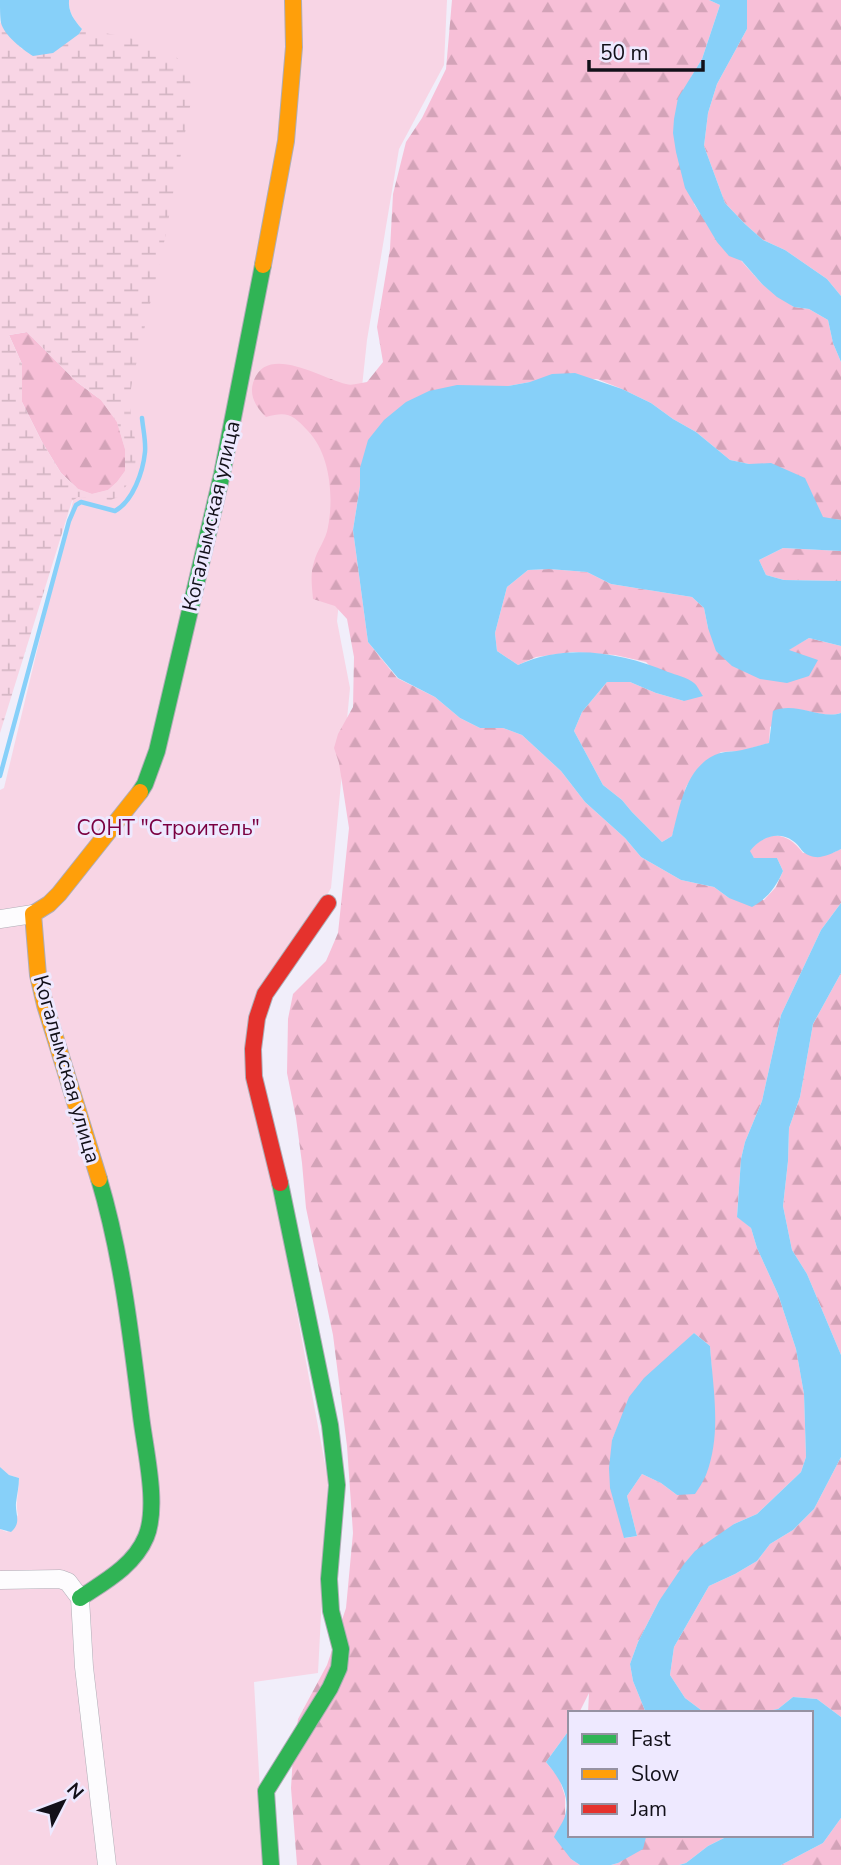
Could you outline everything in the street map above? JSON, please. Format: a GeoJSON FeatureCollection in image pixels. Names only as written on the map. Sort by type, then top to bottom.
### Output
{"type":"FeatureCollection","features":[{"type":"Feature","properties":{"kind":"street","name":"Когалымская улица"},"geometry":{"type":"LineString","coordinates":[[80,1598],[113,1577],[129,1563],[141,1547],[149,1529],[150,1485],[126,1300],[118,1259],[108,1213],[45,1005],[38,975],[33,914],[59,894],[136,799],[152,769],[222,474],[286,141],[294,47],[293,0]]}},
{"type":"Feature","properties":{"kind":"street"},"geometry":{"type":"LineString","coordinates":[[271,1865],[266,1790],[330,1688],[339,1668],[341,1649],[331,1611],[330,1579],[337,1485],[330,1424],[278,1173],[254,1077],[253,1049],[257,1018],[265,994],[328,903]]}},
{"type":"Feature","properties":{"kind":"street"},"geometry":{"type":"LineString","coordinates":[[0,919],[33,914]]}},
{"type":"Feature","properties":{"kind":"street"},"geometry":{"type":"LineString","coordinates":[[0,1580],[60,1579],[68,1582],[80,1598],[86,1681],[107,1865]]}},
{"type":"Feature","properties":{"kind":"green space","name":"СОНТ \"Строитель\""},"geometry":{"type":"Polygon","coordinates":[[[69,0],[447,0],[444,65],[399,149],[367,340],[337,621],[350,688],[331,888],[246,1039],[328,1480],[318,1673],[254,1682],[264,1865],[0,1865],[0,1529],[7,1532],[18,1515],[19,1478],[9,1475],[0,1467],[0,790],[4,788],[174,80],[82,29],[72,16],[69,0]]]}},
{"type":"Feature","properties":{"kind":"green space"},"geometry":{"type":"Polygon","coordinates":[[[452,0],[709,0],[720,5],[702,59],[691,77],[694,204],[762,284],[794,307],[809,309],[828,320],[841,362],[841,520],[823,518],[771,464],[749,464],[730,460],[696,432],[651,403],[597,379],[485,387],[360,468],[353,530],[368,642],[397,678],[435,697],[460,718],[480,728],[503,728],[522,735],[561,771],[585,802],[625,838],[641,857],[681,880],[714,887],[729,898],[764,900],[776,887],[783,871],[777,858],[754,858],[749,851],[763,839],[784,837],[803,853],[832,853],[841,849],[841,903],[821,930],[781,1015],[762,1101],[741,1159],[737,1216],[751,1228],[778,1294],[796,1349],[804,1394],[806,1457],[801,1472],[757,1514],[734,1524],[659,1601],[630,1664],[633,1681],[645,1711],[588,1711],[589,1693],[580,1711],[568,1711],[568,1732],[546,1762],[559,1778],[565,1796],[571,1859],[580,1865],[297,1865],[291,1788],[298,1719],[327,1665],[346,1608],[353,1533],[347,1446],[333,1335],[306,1208],[296,1118],[287,1073],[288,1019],[293,994],[326,961],[338,933],[349,828],[339,763],[334,748],[338,734],[353,707],[354,657],[347,619],[335,606],[313,599],[313,567],[327,532],[330,515],[326,463],[315,440],[294,418],[280,414],[266,417],[255,402],[252,388],[259,371],[269,365],[295,366],[351,385],[367,382],[383,362],[377,327],[390,249],[393,194],[406,142],[422,118],[446,69],[452,0]],[[694,1333],[671,1355],[620,1422],[612,1440],[619,1516],[625,1538],[637,1536],[627,1496],[642,1474],[677,1495],[712,1374],[710,1346],[694,1333]]]}},
{"type":"Feature","properties":{"kind":"green space"},"geometry":{"type":"Polygon","coordinates":[[[747,0],[841,0],[841,296],[827,279],[785,250],[763,240],[725,203],[704,146],[708,113],[717,84],[747,29],[747,0]]]}},
{"type":"Feature","properties":{"kind":"green space"},"geometry":{"type":"Polygon","coordinates":[[[0,22],[22,49],[79,34],[82,29],[132,38],[157,46],[168,51],[183,64],[193,91],[163,248],[132,382],[129,402],[136,446],[135,471],[120,496],[111,500],[78,497],[72,501],[0,733],[0,22]],[[27,332],[9,335],[22,364],[22,402],[42,442],[61,473],[78,489],[92,494],[108,490],[117,482],[125,471],[125,449],[117,422],[101,400],[77,382],[27,332]]]}},
{"type":"Feature","properties":{"kind":"green space"},"geometry":{"type":"Polygon","coordinates":[[[27,332],[77,382],[101,400],[117,422],[125,449],[125,471],[108,490],[92,494],[78,489],[61,473],[42,442],[22,402],[22,364],[9,335],[27,332]]]}},
{"type":"Feature","properties":{"kind":"green space"},"geometry":{"type":"Polygon","coordinates":[[[783,548],[841,551],[841,581],[784,580],[766,575],[759,560],[783,548]]]}},
{"type":"Feature","properties":{"kind":"green space"},"geometry":{"type":"Polygon","coordinates":[[[528,570],[587,572],[611,584],[692,597],[704,608],[708,628],[788,650],[809,638],[841,646],[841,713],[824,714],[796,709],[770,727],[769,743],[741,751],[721,752],[694,774],[686,787],[672,836],[662,842],[622,800],[603,785],[574,731],[582,712],[607,682],[630,682],[684,701],[646,662],[615,655],[573,652],[536,657],[518,665],[497,651],[495,633],[507,587],[528,570]]]}},
{"type":"Feature","properties":{"kind":"green space"},"geometry":{"type":"Polygon","coordinates":[[[841,973],[841,1355],[807,1274],[792,1250],[783,1206],[789,1128],[800,1097],[813,1024],[841,973]]]}},
{"type":"Feature","properties":{"kind":"green space"},"geometry":{"type":"Polygon","coordinates":[[[841,1457],[841,1717],[817,1699],[793,1697],[778,1709],[767,1711],[702,1711],[685,1698],[670,1675],[674,1647],[709,1586],[757,1561],[770,1544],[793,1530],[814,1509],[841,1457]]]}},
{"type":"Feature","properties":{"kind":"green space"},"geometry":{"type":"Polygon","coordinates":[[[841,1818],[841,1865],[781,1865],[823,1843],[841,1818]]]}},
{"type":"Feature","properties":{"kind":"green space"},"geometry":{"type":"Polygon","coordinates":[[[646,1837],[726,1837],[679,1865],[611,1865],[618,1863],[646,1837]]]}},
{"type":"Feature","properties":{"kind":"water"},"geometry":{"type":"Polygon","coordinates":[[[0,0],[69,0],[72,16],[82,29],[53,53],[33,56],[14,42],[3,28],[0,0]]]}},
{"type":"Feature","properties":{"kind":"water"},"geometry":{"type":"Polygon","coordinates":[[[709,0],[747,0],[747,29],[717,84],[708,113],[704,146],[725,203],[763,240],[785,250],[827,279],[841,296],[841,362],[828,320],[809,309],[794,307],[777,297],[742,261],[729,256],[717,242],[685,188],[676,152],[674,119],[678,98],[702,59],[720,5],[709,0]]]}},
{"type":"Feature","properties":{"kind":"water"},"geometry":{"type":"Polygon","coordinates":[[[575,373],[622,389],[651,403],[696,432],[730,460],[749,464],[771,463],[805,478],[823,517],[841,520],[841,551],[783,548],[759,560],[766,575],[784,580],[841,581],[841,646],[809,638],[789,650],[818,660],[809,676],[787,683],[760,679],[732,666],[716,651],[704,608],[692,597],[611,584],[587,572],[528,570],[507,587],[495,633],[497,651],[518,665],[555,654],[574,652],[612,655],[650,665],[696,685],[703,696],[684,701],[630,682],[607,682],[582,712],[574,731],[603,785],[622,800],[662,842],[672,836],[686,787],[699,766],[720,753],[769,743],[773,711],[790,708],[833,715],[841,713],[841,849],[815,857],[781,836],[759,842],[750,851],[754,858],[777,858],[783,871],[771,892],[752,907],[729,898],[714,887],[681,880],[641,857],[625,838],[585,802],[561,771],[522,735],[503,728],[480,728],[460,718],[435,697],[398,678],[368,642],[353,530],[360,468],[368,440],[384,420],[406,402],[429,391],[457,385],[508,386],[552,374],[575,373]]]}},
{"type":"Feature","properties":{"kind":"water"},"geometry":{"type":"Polygon","coordinates":[[[841,903],[841,973],[813,1024],[800,1097],[789,1128],[783,1206],[792,1250],[807,1274],[841,1355],[841,1457],[814,1509],[793,1530],[770,1544],[757,1561],[709,1586],[674,1647],[670,1675],[685,1698],[702,1711],[645,1711],[633,1681],[630,1664],[659,1601],[695,1551],[734,1524],[757,1514],[801,1472],[806,1457],[804,1394],[796,1349],[778,1294],[751,1228],[737,1217],[741,1159],[762,1101],[781,1015],[821,930],[841,903]]]}},
{"type":"Feature","properties":{"kind":"water"},"geometry":{"type":"Polygon","coordinates":[[[694,1333],[710,1346],[713,1379],[714,1444],[706,1475],[695,1494],[677,1495],[642,1474],[627,1496],[637,1536],[624,1538],[610,1488],[612,1440],[629,1397],[644,1378],[694,1333]]]}},
{"type":"Feature","properties":{"kind":"water"},"geometry":{"type":"Polygon","coordinates":[[[0,1467],[9,1475],[19,1478],[17,1522],[11,1532],[0,1529],[0,1467]]]}},
{"type":"Feature","properties":{"kind":"water"},"geometry":{"type":"Polygon","coordinates":[[[793,1697],[817,1699],[841,1717],[841,1818],[823,1843],[781,1865],[679,1865],[726,1837],[813,1837],[813,1711],[767,1711],[778,1709],[793,1697]]]}},
{"type":"Feature","properties":{"kind":"water"},"geometry":{"type":"Polygon","coordinates":[[[568,1732],[568,1837],[646,1837],[643,1849],[611,1865],[580,1865],[571,1859],[554,1837],[565,1816],[566,1801],[559,1780],[546,1762],[568,1732]]]}},
{"type":"Feature","properties":{"kind":"waterway"},"geometry":{"type":"LineString","coordinates":[[0,776],[69,521],[76,505],[81,502],[115,511],[132,493],[144,460],[142,418]]}},
{"type":"Feature","properties":{"kind":"traffic: fast"},"geometry":{"type":"LineString","coordinates":[[140,792],[157,751],[222,474],[263,265]]}},
{"type":"Feature","properties":{"kind":"traffic: fast"},"geometry":{"type":"LineString","coordinates":[[80,1598],[118,1572],[134,1557],[146,1537],[151,1510],[150,1478],[125,1296],[99,1179]]}},
{"type":"Feature","properties":{"kind":"traffic: fast"},"geometry":{"type":"LineString","coordinates":[[271,1865],[266,1791],[330,1688],[339,1668],[341,1649],[331,1611],[329,1579],[337,1485],[330,1425],[280,1183]]}},
{"type":"Feature","properties":{"kind":"traffic: slow"},"geometry":{"type":"LineString","coordinates":[[263,265],[286,141],[294,47],[293,0]]}},
{"type":"Feature","properties":{"kind":"traffic: slow"},"geometry":{"type":"LineString","coordinates":[[99,1179],[45,1005],[38,975],[33,914],[59,894],[140,792]]}},
{"type":"Feature","properties":{"kind":"traffic: jam"},"geometry":{"type":"LineString","coordinates":[[280,1183],[254,1077],[253,1049],[257,1018],[265,994],[328,903]]}}]}
